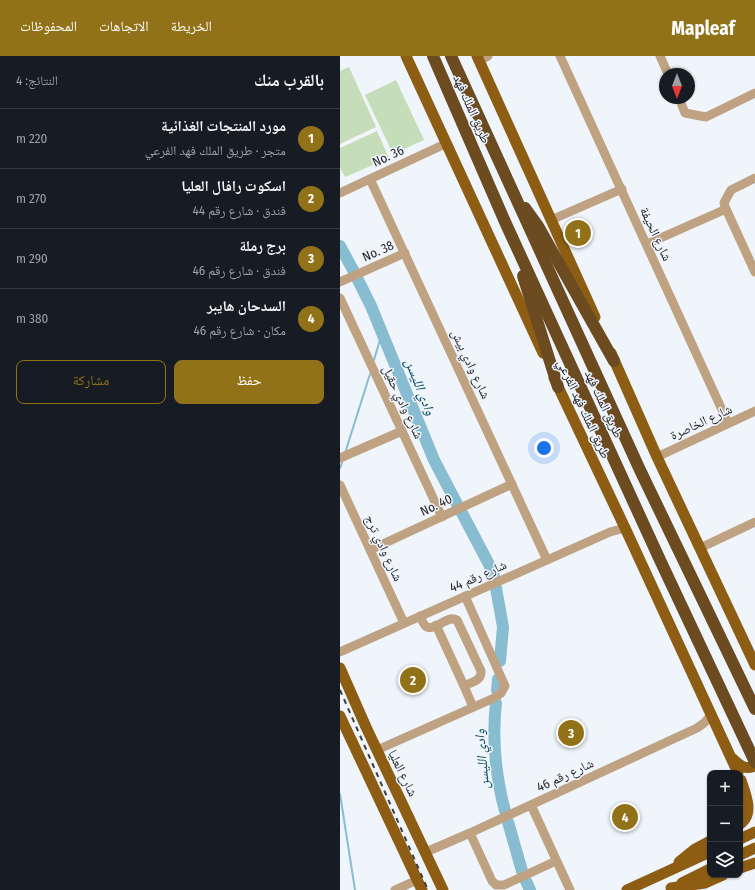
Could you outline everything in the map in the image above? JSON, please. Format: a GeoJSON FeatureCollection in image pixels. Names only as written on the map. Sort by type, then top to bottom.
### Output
{"type":"FeatureCollection","features":[{"type":"Feature","properties":{"kind":"highway"},"geometry":{"type":"LineString","coordinates":[[426,56],[453,100]]}},
{"type":"Feature","properties":{"kind":"highway","name":"طريق الملك فهد"},"geometry":{"type":"LineString","coordinates":[[433,56],[506,224],[753,766]]}},
{"type":"Feature","properties":{"kind":"highway","name":"طريق الملك فهد"},"geometry":{"type":"LineString","coordinates":[[451,56],[640,470],[755,709]]}},
{"type":"Feature","properties":{"kind":"highway"},"geometry":{"type":"LineString","coordinates":[[456,56],[469,95]]}},
{"type":"Feature","properties":{"kind":"highway"},"geometry":{"type":"LineString","coordinates":[[507,180],[538,226],[614,361]]}},
{"type":"Feature","properties":{"kind":"highway"},"geometry":{"type":"LineString","coordinates":[[506,224],[558,386]]}},
{"type":"Feature","properties":{"kind":"main road","name":"طريق الملك فهد الفرعي"},"geometry":{"type":"LineString","coordinates":[[406,56],[737,770]]}},
{"type":"Feature","properties":{"kind":"main road"},"geometry":{"type":"LineString","coordinates":[[482,58],[657,457],[755,665]]}},
{"type":"Feature","properties":{"kind":"main road","name":"شارع العليا"},"geometry":{"type":"LineString","coordinates":[[340,668],[443,890]]}},
{"type":"Feature","properties":{"kind":"main road"},"geometry":{"type":"LineString","coordinates":[[340,716],[419,885]]}},
{"type":"Feature","properties":{"kind":"main road"},"geometry":{"type":"LineString","coordinates":[[731,757],[740,766],[753,766]]}},
{"type":"Feature","properties":{"kind":"main road","name":"طريق الملك فهد الفرعي"},"geometry":{"type":"LineString","coordinates":[[743,784],[755,813]]}},
{"type":"Feature","properties":{"kind":"main road"},"geometry":{"type":"LineString","coordinates":[[743,787],[747,800],[748,811],[743,822]]}},
{"type":"Feature","properties":{"kind":"main road"},"geometry":{"type":"LineString","coordinates":[[743,838],[755,832]]}},
{"type":"Feature","properties":{"kind":"main road"},"geometry":{"type":"LineString","coordinates":[[665,873],[695,849],[708,842]]}},
{"type":"Feature","properties":{"kind":"main road"},"geometry":{"type":"LineString","coordinates":[[743,854],[755,848]]}},
{"type":"Feature","properties":{"kind":"main road"},"geometry":{"type":"LineString","coordinates":[[627,890],[707,853]]}},
{"type":"Feature","properties":{"kind":"main road"},"geometry":{"type":"LineString","coordinates":[[743,867],[755,863]]}},
{"type":"Feature","properties":{"kind":"main road"},"geometry":{"type":"LineString","coordinates":[[669,889],[707,870]]}},
{"type":"Feature","properties":{"kind":"main road"},"geometry":{"type":"LineString","coordinates":[[669,889],[705,883],[716,878]]}},
{"type":"Feature","properties":{"kind":"street","name":"شارع الحيفة"},"geometry":{"type":"LineString","coordinates":[[560,56],[728,424]]}},
{"type":"Feature","properties":{"kind":"street"},"geometry":{"type":"LineString","coordinates":[[663,57],[666,68]]}},
{"type":"Feature","properties":{"kind":"street"},"geometry":{"type":"LineString","coordinates":[[682,104],[686,113],[706,117],[755,93]]}},
{"type":"Feature","properties":{"kind":"street","name":"No. 36"},"geometry":{"type":"LineString","coordinates":[[340,193],[447,144]]}},
{"type":"Feature","properties":{"kind":"street"},"geometry":{"type":"LineString","coordinates":[[755,178],[731,190],[724,203],[752,259],[755,272]]}},
{"type":"Feature","properties":{"kind":"street","name":"شارع وادي بيش"},"geometry":{"type":"LineString","coordinates":[[370,179],[547,560]]}},
{"type":"Feature","properties":{"kind":"street"},"geometry":{"type":"LineString","coordinates":[[552,220],[622,189]]}},
{"type":"Feature","properties":{"kind":"street"},"geometry":{"type":"LineString","coordinates":[[647,244],[726,209]]}},
{"type":"Feature","properties":{"kind":"street","name":"No. 38"},"geometry":{"type":"LineString","coordinates":[[340,282],[405,253]]}},
{"type":"Feature","properties":{"kind":"street","name":"شارع وادي حقيل"},"geometry":{"type":"LineString","coordinates":[[340,298],[442,517]]}},
{"type":"Feature","properties":{"kind":"street","name":"شارع الخاصرة"},"geometry":{"type":"LineString","coordinates":[[657,457],[755,411]]}},
{"type":"Feature","properties":{"kind":"street"},"geometry":{"type":"LineString","coordinates":[[340,458],[402,431]]}},
{"type":"Feature","properties":{"kind":"street","name":"No. 40"},"geometry":{"type":"LineString","coordinates":[[370,550],[512,484]]}},
{"type":"Feature","properties":{"kind":"street","name":"شارع وادي ترج"},"geometry":{"type":"LineString","coordinates":[[340,485],[404,623]]}},
{"type":"Feature","properties":{"kind":"street"},"geometry":{"type":"LineString","coordinates":[[700,548],[755,522]]}},
{"type":"Feature","properties":{"kind":"street","name":"شارع رقم 44"},"geometry":{"type":"LineString","coordinates":[[340,652],[616,530],[626,530]]}},
{"type":"Feature","properties":{"kind":"street"},"geometry":{"type":"LineString","coordinates":[[377,750],[494,698],[501,693],[505,686],[465,596]]}},
{"type":"Feature","properties":{"kind":"street"},"geometry":{"type":"LineString","coordinates":[[420,616],[425,626],[428,627],[450,618],[457,620],[482,675],[479,679],[464,686]]}},
{"type":"Feature","properties":{"kind":"street"},"geometry":{"type":"LineString","coordinates":[[436,625],[473,707]]}},
{"type":"Feature","properties":{"kind":"street","name":"شارع رقم 46"},"geometry":{"type":"LineString","coordinates":[[426,852],[697,728],[712,714]]}},
{"type":"Feature","properties":{"kind":"street"},"geometry":{"type":"LineString","coordinates":[[530,805],[570,890]]}},
{"type":"Feature","properties":{"kind":"street"},"geometry":{"type":"LineString","coordinates":[[470,833],[492,881],[496,885],[504,885],[556,861]]}},
{"type":"Feature","properties":{"kind":"street"},"geometry":{"type":"LineString","coordinates":[[395,890],[419,885]]}},
{"type":"Feature","properties":{"kind":"green space"},"geometry":{"type":"Polygon","coordinates":[[[349,67],[376,127],[340,144],[340,71],[349,67]]]}},
{"type":"Feature","properties":{"kind":"green space"},"geometry":{"type":"Polygon","coordinates":[[[396,80],[424,140],[393,154],[365,95],[396,80]]]}},
{"type":"Feature","properties":{"kind":"green space"},"geometry":{"type":"Polygon","coordinates":[[[377,131],[389,158],[345,177],[340,168],[340,148],[377,131]]]}},
{"type":"Feature","properties":{"kind":"waterway","name":"وادي الليسن"},"geometry":{"type":"LineString","coordinates":[[340,246],[353,270]]}},
{"type":"Feature","properties":{"kind":"waterway","name":"وادي الليسن"},"geometry":{"type":"LineString","coordinates":[[358,280],[371,306],[434,460],[457,504]]}},
{"type":"Feature","properties":{"kind":"waterway"},"geometry":{"type":"LineString","coordinates":[[374,360],[382,333]]}},
{"type":"Feature","properties":{"kind":"waterway"},"geometry":{"type":"LineString","coordinates":[[346,450],[370,374]]}},
{"type":"Feature","properties":{"kind":"waterway"},"geometry":{"type":"LineString","coordinates":[[340,468],[342,463]]}},
{"type":"Feature","properties":{"kind":"waterway","name":"وادي الليسن"},"geometry":{"type":"LineString","coordinates":[[462,513],[493,572],[494,577]]}},
{"type":"Feature","properties":{"kind":"waterway","name":"وادي الليسن"},"geometry":{"type":"LineString","coordinates":[[496,588],[503,627],[500,661]]}},
{"type":"Feature","properties":{"kind":"waterway","name":"وادي الليسن"},"geometry":{"type":"LineString","coordinates":[[497,690],[498,679]]}},
{"type":"Feature","properties":{"kind":"waterway","name":"وادي الليسن"},"geometry":{"type":"LineString","coordinates":[[496,703],[494,730],[496,757],[499,785],[505,811]]}},
{"type":"Feature","properties":{"kind":"waterway"},"geometry":{"type":"LineString","coordinates":[[340,794],[355,890]]}},
{"type":"Feature","properties":{"kind":"waterway","name":"وادي الليسن"},"geometry":{"type":"LineString","coordinates":[[508,822],[522,871]]}},
{"type":"Feature","properties":{"kind":"waterway","name":"وادي الليسن"},"geometry":{"type":"LineString","coordinates":[[526,881],[530,890]]}},
{"type":"Feature","properties":{"kind":"railway"},"geometry":{"type":"LineString","coordinates":[[340,690],[428,890]]}},
{"type":"Feature","properties":{"kind":"place","name":"مورد المنتجات الغذائية"},"geometry":{"type":"Point","coordinates":[578,233]}},
{"type":"Feature","properties":{"kind":"place","name":"اسكوت رافال العليا"},"geometry":{"type":"Point","coordinates":[413,680]}},
{"type":"Feature","properties":{"kind":"place","name":"برج رملة"},"geometry":{"type":"Point","coordinates":[571,733]}},
{"type":"Feature","properties":{"kind":"place","name":"السدحان هايبر"},"geometry":{"type":"Point","coordinates":[625,817]}}]}
